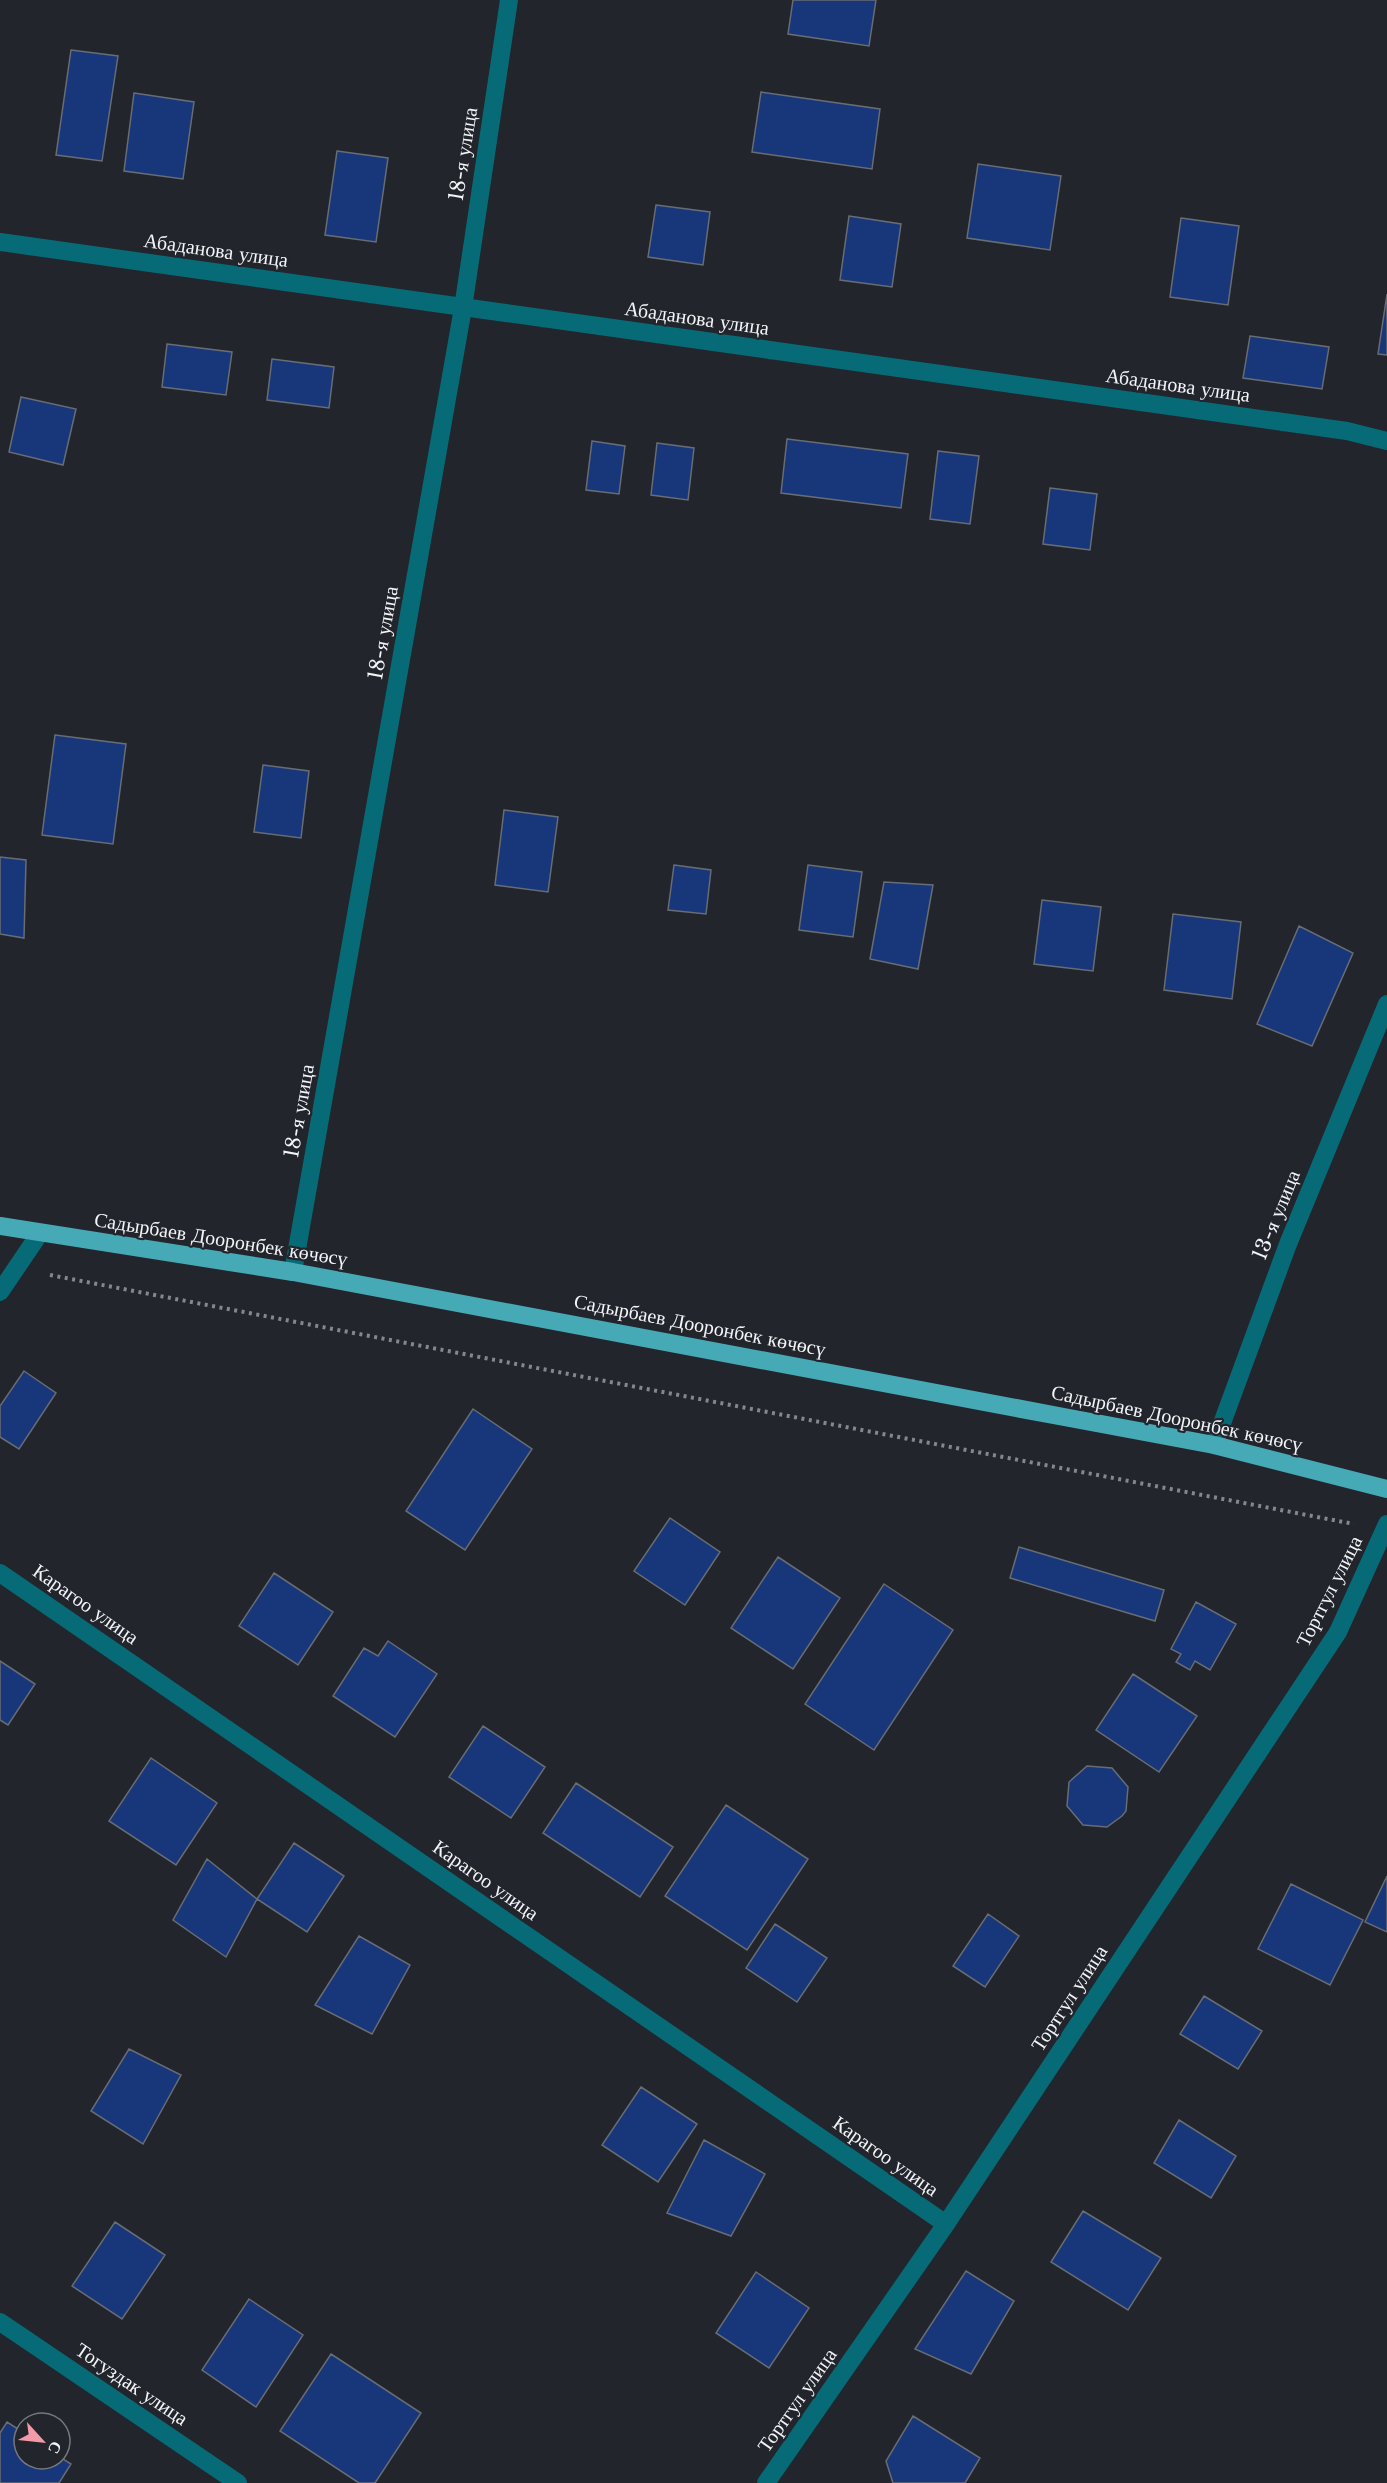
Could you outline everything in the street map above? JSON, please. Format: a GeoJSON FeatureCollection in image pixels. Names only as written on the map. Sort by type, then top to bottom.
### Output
{"type":"FeatureCollection","features":[{"type":"Feature","properties":{"kind":"main road","name":"Садырбаев Дооронбек көчөсү"},"geometry":{"type":"LineString","coordinates":[[0,1226],[293,1272],[1214,1445],[1387,1489]]}},
{"type":"Feature","properties":{"kind":"street","name":"18-я улица"},"geometry":{"type":"LineString","coordinates":[[293,1272],[463,308],[509,0]]}},
{"type":"Feature","properties":{"kind":"street","name":"Абаданова улица"},"geometry":{"type":"LineString","coordinates":[[0,242],[1347,431],[1387,441]]}},
{"type":"Feature","properties":{"kind":"street","name":"13-я улица"},"geometry":{"type":"LineString","coordinates":[[1214,1445],[1288,1244],[1387,1004]]}},
{"type":"Feature","properties":{"kind":"street"},"geometry":{"type":"LineString","coordinates":[[0,1292],[40,1233]]}},
{"type":"Feature","properties":{"kind":"street","name":"Тортгул улица"},"geometry":{"type":"LineString","coordinates":[[766,2483],[946,2224],[1338,1632],[1386,1527]]}},
{"type":"Feature","properties":{"kind":"street","name":"Карагоо улица"},"geometry":{"type":"LineString","coordinates":[[0,1573],[946,2224]]}},
{"type":"Feature","properties":{"kind":"street","name":"Тогуздак улица"},"geometry":{"type":"LineString","coordinates":[[0,2322],[238,2483]]}},
{"type":"Feature","properties":{"kind":"path"},"geometry":{"type":"LineString","coordinates":[[16,1269],[1386,1527]]}},
{"type":"Feature","properties":{"kind":"building"},"geometry":{"type":"Polygon","coordinates":[[[793,0],[876,0],[869,46],[788,34],[793,0]]]}},
{"type":"Feature","properties":{"kind":"building"},"geometry":{"type":"Polygon","coordinates":[[[71,50],[118,56],[102,161],[56,155],[71,50]]]}},
{"type":"Feature","properties":{"kind":"building"},"geometry":{"type":"Polygon","coordinates":[[[761,92],[880,109],[872,169],[752,152],[761,92]]]}},
{"type":"Feature","properties":{"kind":"building"},"geometry":{"type":"Polygon","coordinates":[[[134,93],[194,102],[183,179],[124,171],[134,93]]]}},
{"type":"Feature","properties":{"kind":"building"},"geometry":{"type":"Polygon","coordinates":[[[337,151],[388,158],[376,242],[325,235],[337,151]]]}},
{"type":"Feature","properties":{"kind":"building"},"geometry":{"type":"Polygon","coordinates":[[[978,164],[1061,176],[1050,250],[967,238],[978,164]]]}},
{"type":"Feature","properties":{"kind":"building"},"geometry":{"type":"Polygon","coordinates":[[[656,205],[710,212],[703,265],[648,257],[656,205]]]}},
{"type":"Feature","properties":{"kind":"building"},"geometry":{"type":"Polygon","coordinates":[[[849,216],[901,224],[892,287],[840,280],[849,216]]]}},
{"type":"Feature","properties":{"kind":"building"},"geometry":{"type":"Polygon","coordinates":[[[1181,218],[1239,226],[1228,305],[1170,297],[1181,218]]]}},
{"type":"Feature","properties":{"kind":"building"},"geometry":{"type":"Polygon","coordinates":[[[1387,294],[1387,355],[1378,354],[1387,294]]]}},
{"type":"Feature","properties":{"kind":"building"},"geometry":{"type":"Polygon","coordinates":[[[1250,336],[1329,347],[1322,389],[1243,378],[1250,336]]]}},
{"type":"Feature","properties":{"kind":"building"},"geometry":{"type":"Polygon","coordinates":[[[167,344],[232,352],[226,395],[162,387],[167,344]]]}},
{"type":"Feature","properties":{"kind":"building"},"geometry":{"type":"Polygon","coordinates":[[[272,359],[334,367],[329,408],[267,400],[272,359]]]}},
{"type":"Feature","properties":{"kind":"building"},"geometry":{"type":"Polygon","coordinates":[[[21,397],[76,409],[63,465],[9,452],[21,397]]]}},
{"type":"Feature","properties":{"kind":"building"},"geometry":{"type":"Polygon","coordinates":[[[787,439],[908,454],[901,508],[781,493],[787,439]]]}},
{"type":"Feature","properties":{"kind":"building"},"geometry":{"type":"Polygon","coordinates":[[[592,441],[625,446],[619,494],[586,490],[592,441]]]}},
{"type":"Feature","properties":{"kind":"building"},"geometry":{"type":"Polygon","coordinates":[[[657,443],[694,448],[688,500],[651,495],[657,443]]]}},
{"type":"Feature","properties":{"kind":"building"},"geometry":{"type":"Polygon","coordinates":[[[938,451],[979,456],[970,524],[930,519],[938,451]]]}},
{"type":"Feature","properties":{"kind":"building"},"geometry":{"type":"Polygon","coordinates":[[[1050,488],[1097,494],[1090,550],[1043,544],[1050,488]]]}},
{"type":"Feature","properties":{"kind":"building"},"geometry":{"type":"Polygon","coordinates":[[[55,735],[126,744],[113,844],[42,835],[55,735]]]}},
{"type":"Feature","properties":{"kind":"building"},"geometry":{"type":"Polygon","coordinates":[[[263,765],[309,771],[301,838],[254,832],[263,765]]]}},
{"type":"Feature","properties":{"kind":"building"},"geometry":{"type":"Polygon","coordinates":[[[504,810],[558,817],[548,892],[495,885],[504,810]]]}},
{"type":"Feature","properties":{"kind":"building"},"geometry":{"type":"Polygon","coordinates":[[[0,857],[26,860],[24,938],[0,934],[0,857]]]}},
{"type":"Feature","properties":{"kind":"building"},"geometry":{"type":"Polygon","coordinates":[[[674,865],[711,870],[706,914],[668,910],[674,865]]]}},
{"type":"Feature","properties":{"kind":"building"},"geometry":{"type":"Polygon","coordinates":[[[808,865],[862,872],[853,937],[799,930],[808,865]]]}},
{"type":"Feature","properties":{"kind":"building"},"geometry":{"type":"Polygon","coordinates":[[[884,882],[933,885],[918,969],[870,959],[884,882]]]}},
{"type":"Feature","properties":{"kind":"building"},"geometry":{"type":"Polygon","coordinates":[[[1042,900],[1101,907],[1093,971],[1034,964],[1042,900]]]}},
{"type":"Feature","properties":{"kind":"building"},"geometry":{"type":"Polygon","coordinates":[[[1173,914],[1241,922],[1232,999],[1164,990],[1173,914]]]}},
{"type":"Feature","properties":{"kind":"building"},"geometry":{"type":"Polygon","coordinates":[[[1299,926],[1353,953],[1312,1046],[1257,1024],[1299,926]]]}},
{"type":"Feature","properties":{"kind":"building"},"geometry":{"type":"Polygon","coordinates":[[[24,1371],[56,1393],[19,1449],[0,1437],[0,1406],[24,1371]]]}},
{"type":"Feature","properties":{"kind":"building"},"geometry":{"type":"Polygon","coordinates":[[[473,1409],[532,1449],[465,1550],[406,1511],[473,1409]]]}},
{"type":"Feature","properties":{"kind":"building"},"geometry":{"type":"Polygon","coordinates":[[[670,1518],[720,1552],[685,1605],[634,1571],[670,1518]]]}},
{"type":"Feature","properties":{"kind":"building"},"geometry":{"type":"Polygon","coordinates":[[[1019,1547],[1164,1590],[1155,1621],[1010,1578],[1019,1547]]]}},
{"type":"Feature","properties":{"kind":"building"},"geometry":{"type":"Polygon","coordinates":[[[778,1557],[840,1598],[793,1669],[731,1628],[778,1557]]]}},
{"type":"Feature","properties":{"kind":"building"},"geometry":{"type":"Polygon","coordinates":[[[274,1573],[333,1612],[298,1665],[239,1626],[274,1573]]]}},
{"type":"Feature","properties":{"kind":"building"},"geometry":{"type":"Polygon","coordinates":[[[884,1584],[953,1630],[874,1750],[805,1704],[884,1584]]]}},
{"type":"Feature","properties":{"kind":"building"},"geometry":{"type":"Polygon","coordinates":[[[1196,1602],[1236,1624],[1210,1670],[1195,1661],[1190,1670],[1176,1662],[1181,1654],[1171,1649],[1196,1602]]]}},
{"type":"Feature","properties":{"kind":"building"},"geometry":{"type":"Polygon","coordinates":[[[388,1641],[437,1674],[395,1737],[333,1696],[364,1648],[378,1656],[388,1641]]]}},
{"type":"Feature","properties":{"kind":"building"},"geometry":{"type":"Polygon","coordinates":[[[0,1661],[35,1684],[8,1725],[0,1720],[0,1661]]]}},
{"type":"Feature","properties":{"kind":"building"},"geometry":{"type":"Polygon","coordinates":[[[1133,1674],[1197,1716],[1159,1772],[1096,1730],[1133,1674]]]}},
{"type":"Feature","properties":{"kind":"building"},"geometry":{"type":"Polygon","coordinates":[[[483,1726],[545,1767],[511,1818],[449,1777],[483,1726]]]}},
{"type":"Feature","properties":{"kind":"building"},"geometry":{"type":"Polygon","coordinates":[[[151,1758],[217,1803],[176,1865],[109,1821],[151,1758]]]}},
{"type":"Feature","properties":{"kind":"building"},"geometry":{"type":"Polygon","coordinates":[[[1087,1766],[1112,1768],[1128,1787],[1126,1811],[1107,1827],[1083,1825],[1067,1806],[1069,1782],[1087,1766]]]}},
{"type":"Feature","properties":{"kind":"building"},"geometry":{"type":"Polygon","coordinates":[[[576,1783],[673,1847],[640,1897],[543,1833],[576,1783]]]}},
{"type":"Feature","properties":{"kind":"building"},"geometry":{"type":"Polygon","coordinates":[[[726,1805],[808,1859],[747,1950],[665,1896],[726,1805]]]}},
{"type":"Feature","properties":{"kind":"building"},"geometry":{"type":"Polygon","coordinates":[[[294,1843],[344,1876],[307,1932],[257,1899],[294,1843]]]}},
{"type":"Feature","properties":{"kind":"building"},"geometry":{"type":"Polygon","coordinates":[[[207,1859],[257,1899],[226,1957],[173,1920],[207,1859]]]}},
{"type":"Feature","properties":{"kind":"building"},"geometry":{"type":"Polygon","coordinates":[[[1387,1876],[1387,1932],[1365,1922],[1387,1876]]]}},
{"type":"Feature","properties":{"kind":"building"},"geometry":{"type":"Polygon","coordinates":[[[1291,1884],[1363,1920],[1330,1985],[1258,1949],[1291,1884]]]}},
{"type":"Feature","properties":{"kind":"building"},"geometry":{"type":"Polygon","coordinates":[[[988,1914],[1019,1936],[985,1987],[953,1966],[988,1914]]]}},
{"type":"Feature","properties":{"kind":"building"},"geometry":{"type":"Polygon","coordinates":[[[775,1924],[827,1958],[797,2002],[746,1968],[775,1924]]]}},
{"type":"Feature","properties":{"kind":"building"},"geometry":{"type":"Polygon","coordinates":[[[359,1936],[410,1965],[372,2034],[315,2005],[359,1936]]]}},
{"type":"Feature","properties":{"kind":"building"},"geometry":{"type":"Polygon","coordinates":[[[1204,1996],[1262,2031],[1238,2069],[1180,2034],[1204,1996]]]}},
{"type":"Feature","properties":{"kind":"building"},"geometry":{"type":"Polygon","coordinates":[[[129,2049],[181,2075],[143,2144],[91,2111],[129,2049]]]}},
{"type":"Feature","properties":{"kind":"building"},"geometry":{"type":"Polygon","coordinates":[[[641,2087],[697,2124],[658,2182],[602,2145],[641,2087]]]}},
{"type":"Feature","properties":{"kind":"building"},"geometry":{"type":"Polygon","coordinates":[[[1179,2120],[1236,2156],[1211,2198],[1154,2163],[1179,2120]]]}},
{"type":"Feature","properties":{"kind":"building"},"geometry":{"type":"Polygon","coordinates":[[[704,2140],[765,2174],[731,2236],[667,2213],[704,2140]]]}},
{"type":"Feature","properties":{"kind":"building"},"geometry":{"type":"Polygon","coordinates":[[[1083,2211],[1161,2258],[1128,2310],[1051,2262],[1083,2211]]]}},
{"type":"Feature","properties":{"kind":"building"},"geometry":{"type":"Polygon","coordinates":[[[115,2222],[165,2255],[122,2319],[72,2286],[115,2222]]]}},
{"type":"Feature","properties":{"kind":"building"},"geometry":{"type":"Polygon","coordinates":[[[966,2271],[1014,2301],[971,2374],[915,2349],[966,2271]]]}},
{"type":"Feature","properties":{"kind":"building"},"geometry":{"type":"Polygon","coordinates":[[[756,2272],[809,2308],[769,2368],[716,2333],[756,2272]]]}},
{"type":"Feature","properties":{"kind":"building"},"geometry":{"type":"Polygon","coordinates":[[[249,2299],[303,2335],[256,2407],[202,2370],[249,2299]]]}},
{"type":"Feature","properties":{"kind":"building"},"geometry":{"type":"Polygon","coordinates":[[[331,2354],[421,2413],[375,2483],[359,2483],[280,2431],[331,2354]]]}},
{"type":"Feature","properties":{"kind":"building"},"geometry":{"type":"Polygon","coordinates":[[[913,2416],[980,2458],[965,2483],[893,2483],[886,2461],[913,2416]]]}},
{"type":"Feature","properties":{"kind":"building"},"geometry":{"type":"Polygon","coordinates":[[[7,2422],[12,2425],[12,2471],[67,2471],[59,2483],[0,2483],[0,2433],[7,2422]]]}}]}
